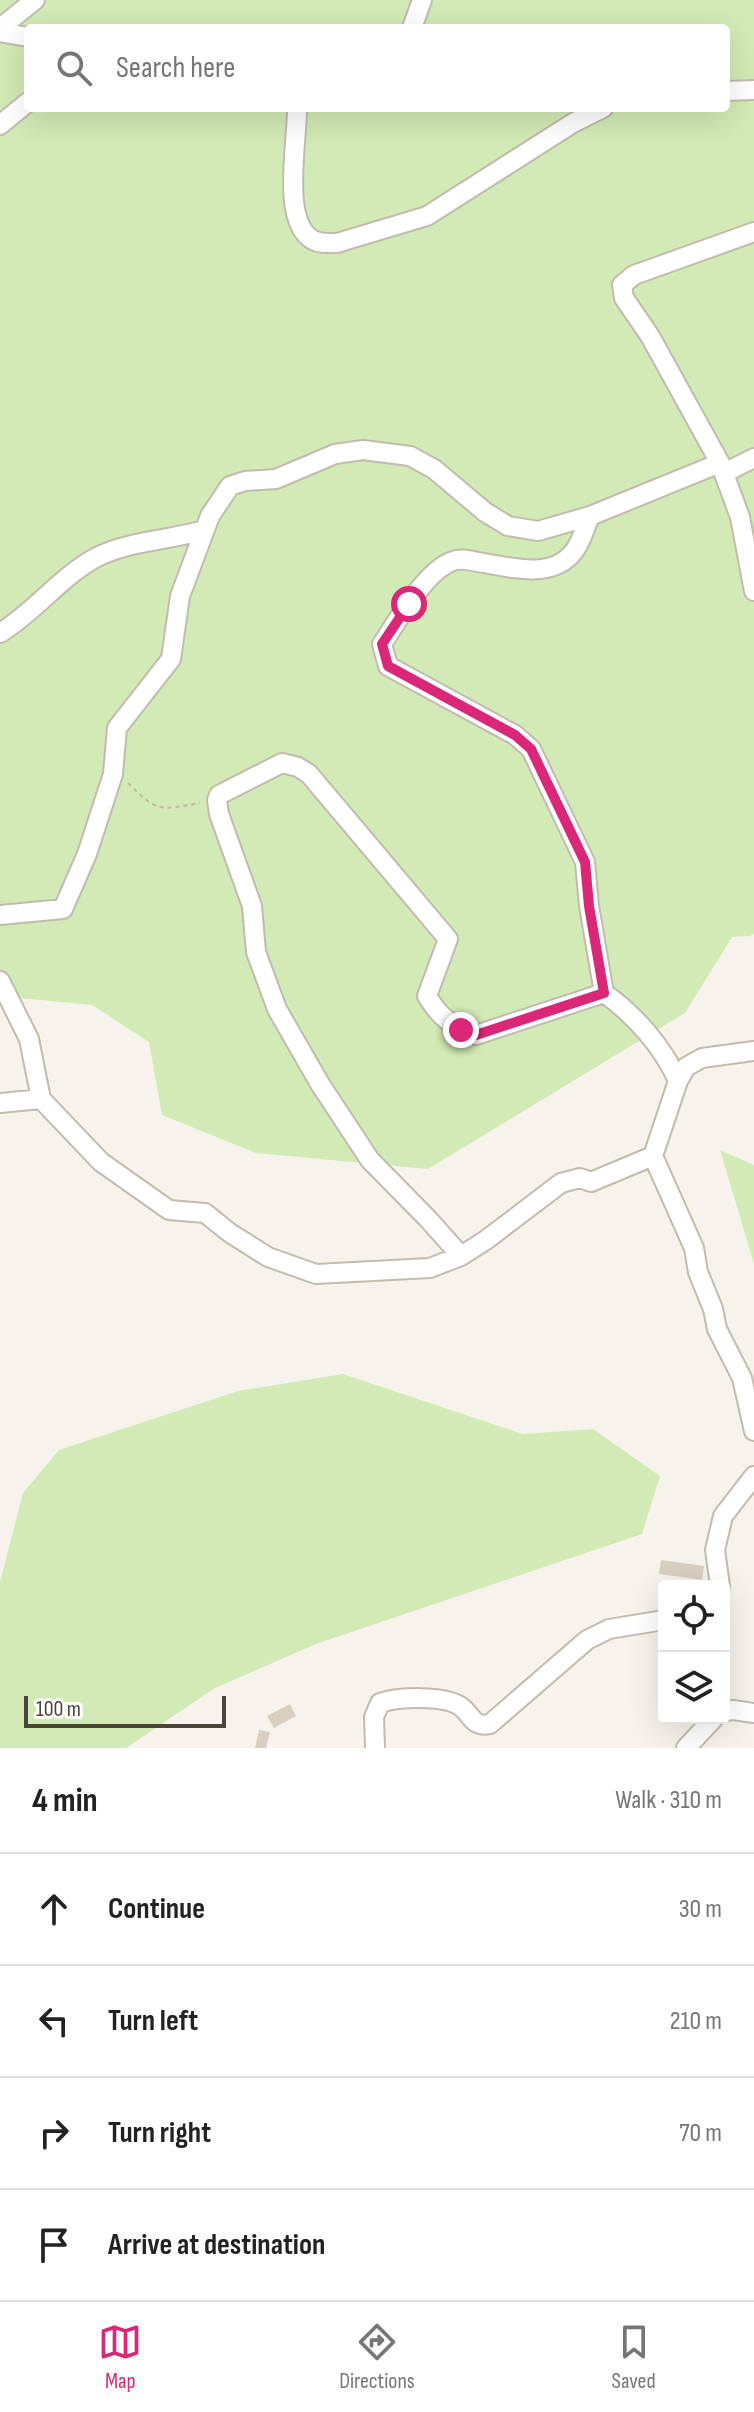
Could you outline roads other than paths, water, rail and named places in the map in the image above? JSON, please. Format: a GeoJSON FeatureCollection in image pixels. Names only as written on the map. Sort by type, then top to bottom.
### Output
{"type":"FeatureCollection","features":[{"type":"Feature","properties":{"kind":"street"},"geometry":{"type":"LineString","coordinates":[[0,30],[35,0]]}},
{"type":"Feature","properties":{"kind":"street"},"geometry":{"type":"LineString","coordinates":[[413,24],[422,0]]}},
{"type":"Feature","properties":{"kind":"street"},"geometry":{"type":"LineString","coordinates":[[0,30],[24,36]]}},
{"type":"Feature","properties":{"kind":"street"},"geometry":{"type":"LineString","coordinates":[[730,91],[754,90]]}},
{"type":"Feature","properties":{"kind":"street"},"geometry":{"type":"LineString","coordinates":[[0,125],[24,105]]}},
{"type":"Feature","properties":{"kind":"street"},"geometry":{"type":"LineString","coordinates":[[297,112],[293,189],[296,211],[308,237],[325,243],[337,243],[427,216],[595,112]]}},
{"type":"Feature","properties":{"kind":"street"},"geometry":{"type":"LineString","coordinates":[[754,232],[634,275],[624,281],[622,289],[624,298],[650,336],[722,468],[740,517],[754,591]]}},
{"type":"Feature","properties":{"kind":"street"},"geometry":{"type":"LineString","coordinates":[[0,915],[63,909],[87,854],[113,774],[117,728],[171,659],[180,596],[204,530],[230,486],[245,481],[276,479],[335,454],[363,450],[410,456],[434,469],[485,512],[508,526],[538,531],[590,516],[754,458]]}},
{"type":"Feature","properties":{"kind":"street"},"geometry":{"type":"LineString","coordinates":[[590,516],[578,545],[566,561],[551,569],[513,568],[459,559],[450,562],[434,574],[409,604],[382,644],[388,666],[515,735],[531,749],[585,862],[604,993],[620,1005],[666,1056],[678,1081]]}},
{"type":"Feature","properties":{"kind":"street"},"geometry":{"type":"LineString","coordinates":[[0,633],[23,619],[82,566],[98,557],[204,530]]}},
{"type":"Feature","properties":{"kind":"street"},"geometry":{"type":"LineString","coordinates":[[461,1256],[370,1160],[320,1084],[277,1009],[256,952],[252,906],[219,814],[219,795],[282,763],[309,774],[448,939],[427,996],[437,1014],[461,1030],[476,1035],[604,993]]}},
{"type":"Feature","properties":{"kind":"street"},"geometry":{"type":"LineString","coordinates":[[0,981],[29,1039],[41,1099],[101,1162],[169,1210],[205,1213],[268,1257],[316,1274],[430,1268],[461,1256],[486,1240],[561,1183],[580,1178],[591,1182],[653,1156]]}},
{"type":"Feature","properties":{"kind":"street"},"geometry":{"type":"LineString","coordinates":[[754,1051],[702,1058],[686,1067],[678,1081],[653,1156],[694,1248],[698,1272],[713,1309],[717,1329],[742,1378],[754,1431]]}},
{"type":"Feature","properties":{"kind":"street"},"geometry":{"type":"LineString","coordinates":[[0,1103],[41,1099]]}},
{"type":"Feature","properties":{"kind":"street"},"geometry":{"type":"LineString","coordinates":[[719,1580],[715,1550],[723,1516],[754,1476]]}},
{"type":"Feature","properties":{"kind":"street"},"geometry":{"type":"LineString","coordinates":[[375,1748],[373,1728],[380,1703],[405,1698],[450,1702],[462,1707],[474,1723],[482,1726],[490,1724],[587,1640],[609,1629],[658,1621]]}},
{"type":"Feature","properties":{"kind":"street"},"geometry":{"type":"LineString","coordinates":[[730,1711],[754,1713]]}},
{"type":"Feature","properties":{"kind":"street"},"geometry":{"type":"LineString","coordinates":[[686,1748],[708,1724]]}}]}
